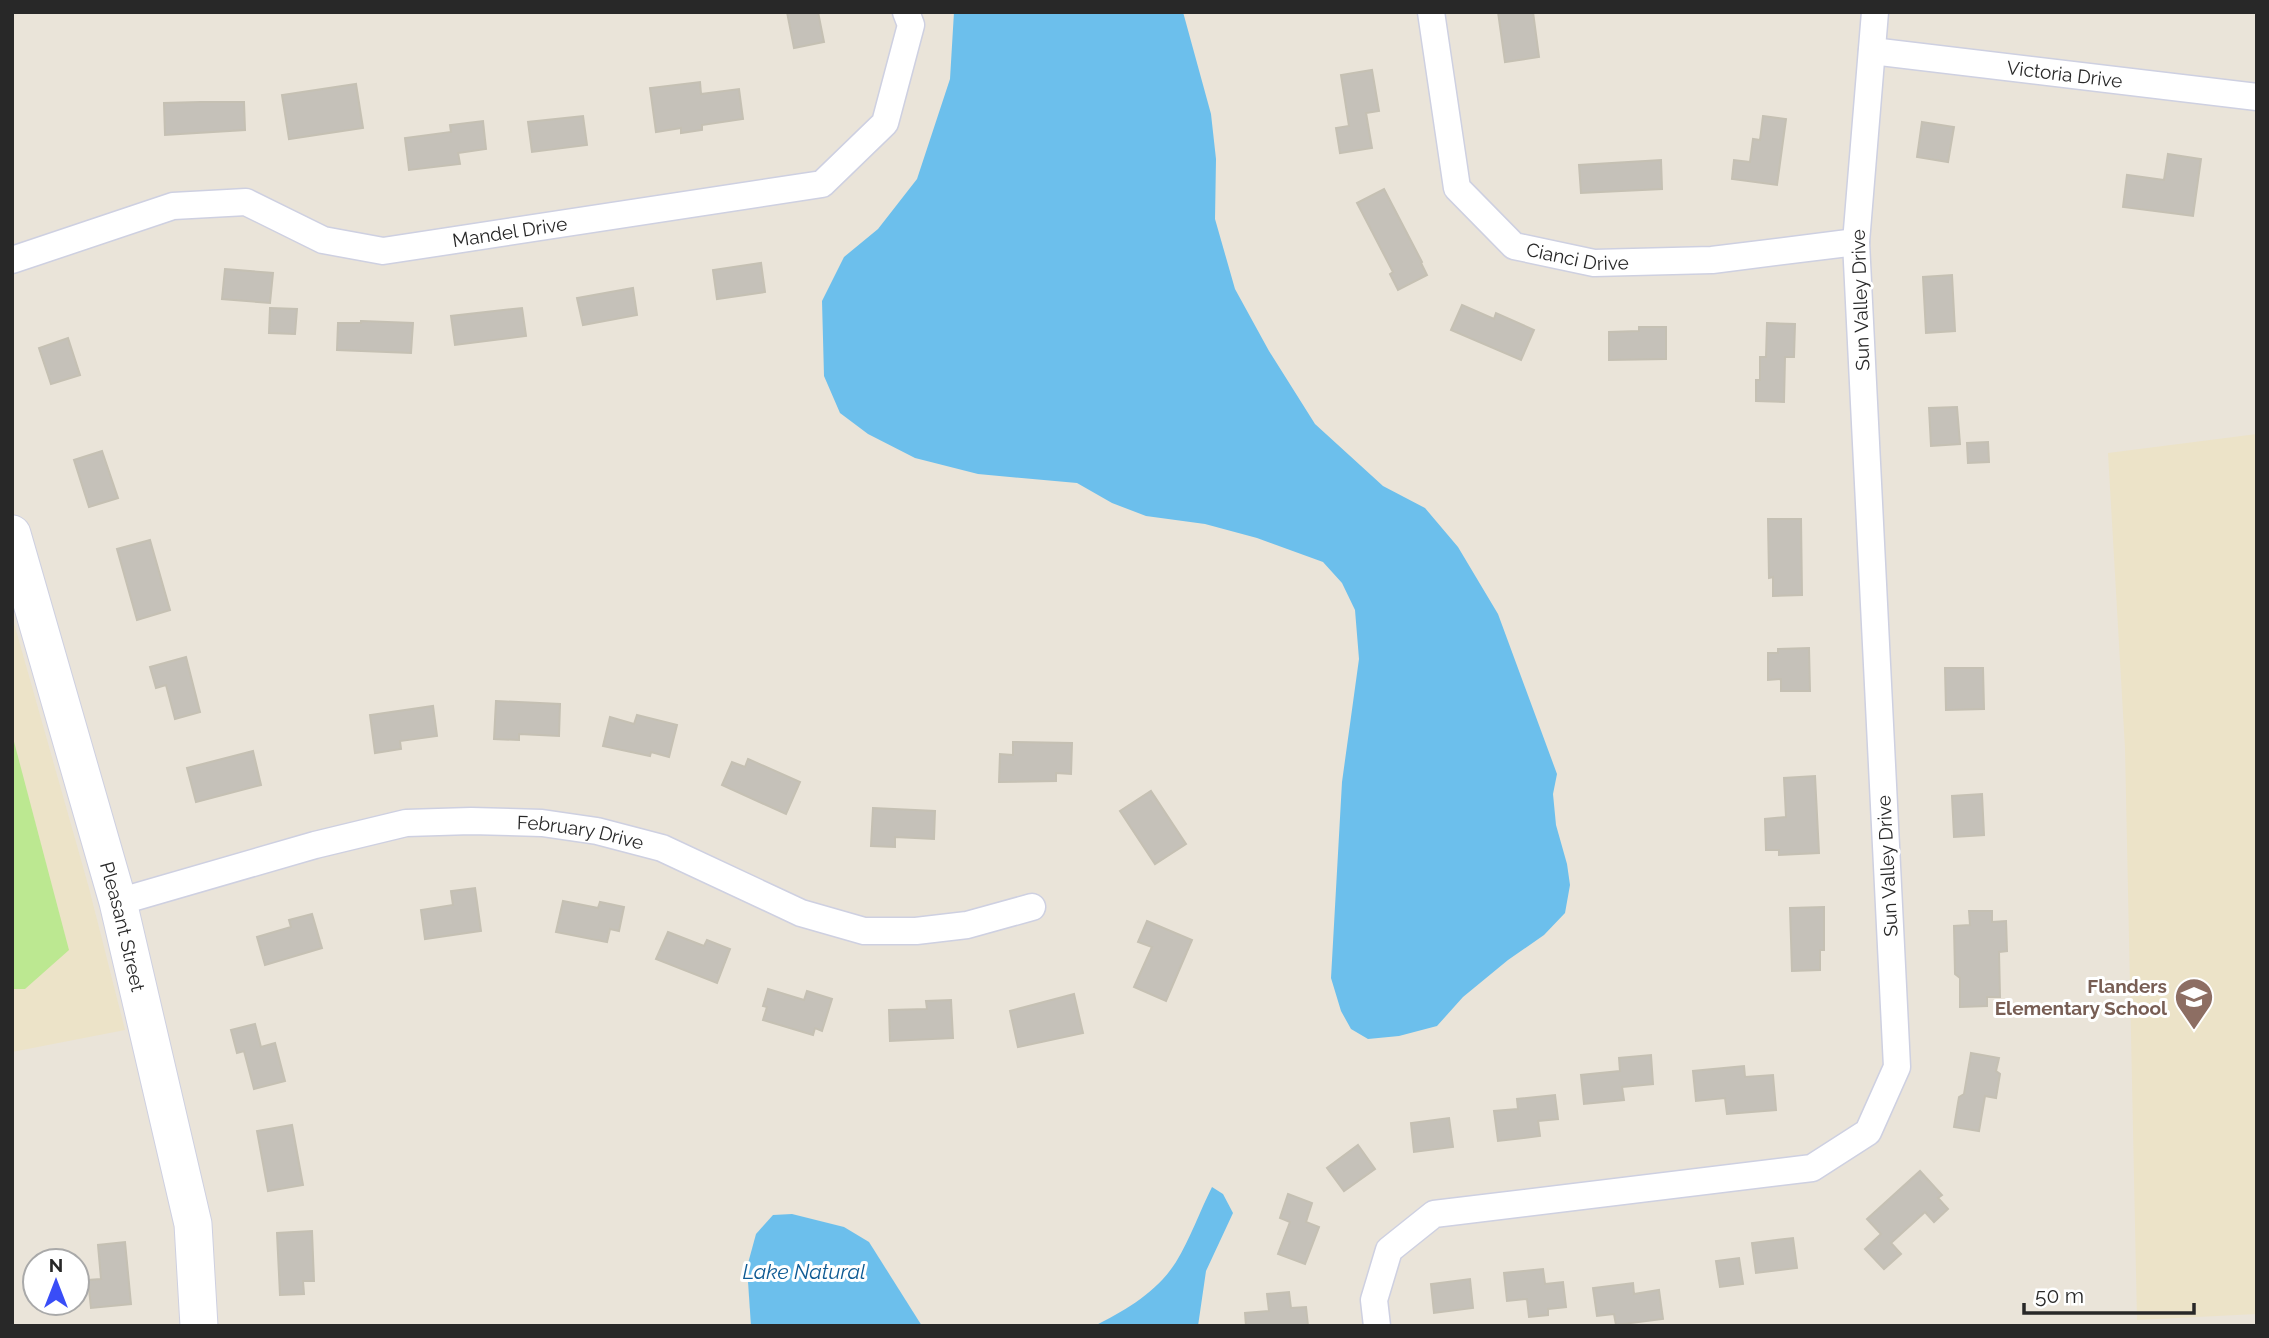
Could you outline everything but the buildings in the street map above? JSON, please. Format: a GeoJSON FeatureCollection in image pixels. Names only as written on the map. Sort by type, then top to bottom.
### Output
{"type":"FeatureCollection","features":[{"type":"Feature","properties":{"kind":"street","name":"Mandel Drive"},"geometry":{"type":"LineString","coordinates":[[12,260],[173,206],[246,202],[323,240],[383,251],[822,184],[885,124],[911,25],[906,12]]}},
{"type":"Feature","properties":{"kind":"street","name":"Cianci Drive"},"geometry":{"type":"LineString","coordinates":[[1431,12],[1457,188],[1514,247],[1594,263],[1712,260],[1856,242]]}},
{"type":"Feature","properties":{"kind":"street","name":"Sun Valley Drive"},"geometry":{"type":"LineString","coordinates":[[1377,1326],[1374,1300],[1389,1250],[1434,1214],[1812,1168],[1868,1132],[1897,1067],[1856,242],[1875,12]]}},
{"type":"Feature","properties":{"kind":"street","name":"Victoria Drive"},"geometry":{"type":"LineString","coordinates":[[1872,51],[2257,97]]}},
{"type":"Feature","properties":{"kind":"street","name":"Pleasant Street"},"geometry":{"type":"LineString","coordinates":[[12,534],[118,902],[192,1224],[199,1326]]}},
{"type":"Feature","properties":{"kind":"street","name":"February Drive"},"geometry":{"type":"LineString","coordinates":[[118,902],[315,845],[406,823],[471,821],[542,823],[597,831],[662,848],[802,913],[864,931],[916,931],[967,925],[1032,907]]}},
{"type":"Feature","properties":{"kind":"shaded area","name":"Flanders Elementary School"},"geometry":{"type":"Polygon","coordinates":[[[2257,434],[2257,1314],[2137,1320],[2125,748],[2108,453],[2257,434]]]}},
{"type":"Feature","properties":{"kind":"shaded area"},"geometry":{"type":"Polygon","coordinates":[[[12,616],[89,888],[125,1030],[12,1052],[12,616]]]}},
{"type":"Feature","properties":{"kind":"green space"},"geometry":{"type":"Polygon","coordinates":[[[12,734],[69,950],[25,989],[12,989],[12,734]]]}},
{"type":"Feature","properties":{"kind":"water"},"geometry":{"type":"Polygon","coordinates":[[[954,12],[1183,12],[1211,114],[1216,159],[1215,219],[1235,289],[1269,351],[1315,424],[1383,486],[1425,508],[1458,547],[1498,614],[1557,774],[1553,794],[1556,825],[1570,885],[1565,913],[1544,935],[1463,997],[1437,1026],[1399,1036],[1368,1039],[1351,1029],[1341,1011],[1331,978],[1342,782],[1359,659],[1355,610],[1342,583],[1323,562],[1257,538],[1205,524],[1146,516],[1112,503],[1077,483],[978,474],[915,458],[868,434],[840,413],[824,376],[822,301],[844,257],[878,229],[917,179],[950,79],[954,12]]]}},
{"type":"Feature","properties":{"kind":"water"},"geometry":{"type":"Polygon","coordinates":[[[1212,1187],[1223,1194],[1233,1213],[1206,1271],[1198,1326],[1094,1326],[1140,1300],[1160,1283],[1186,1244],[1212,1187]]]}},
{"type":"Feature","properties":{"kind":"water","name":"Lake Natural"},"geometry":{"type":"Polygon","coordinates":[[[792,1214],[844,1227],[869,1242],[922,1326],[751,1326],[747,1267],[756,1234],[773,1215],[792,1214]]]}},
{"type":"Feature","properties":{"kind":"place","name":"Flanders Elementary School"},"geometry":{"type":"Point","coordinates":[2194,1031]}}]}
